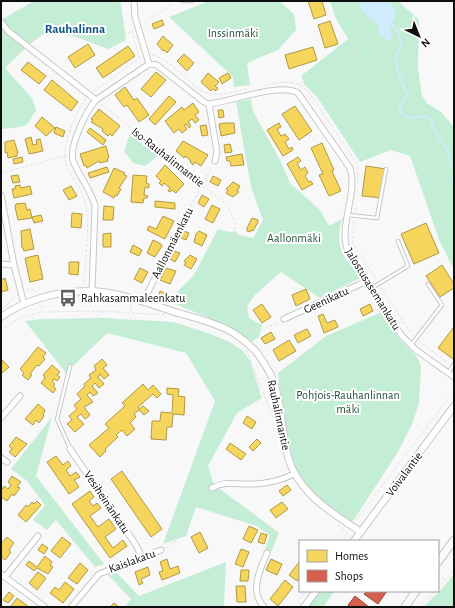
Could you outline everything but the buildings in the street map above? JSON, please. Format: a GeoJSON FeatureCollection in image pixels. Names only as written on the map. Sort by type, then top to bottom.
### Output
{"type":"FeatureCollection","features":[{"type":"Feature","properties":{"kind":"main road"},"geometry":{"type":"LineString","coordinates":[[439,561],[454,540]]}},
{"type":"Feature","properties":{"kind":"main road"},"geometry":{"type":"LineString","coordinates":[[405,607],[415,592]]}},
{"type":"Feature","properties":{"kind":"street"},"geometry":{"type":"LineString","coordinates":[[134,1],[135,17],[149,64]]}},
{"type":"Feature","properties":{"kind":"street"},"geometry":{"type":"LineString","coordinates":[[1,22],[8,31],[96,100]]}},
{"type":"Feature","properties":{"kind":"street"},"geometry":{"type":"LineString","coordinates":[[92,291],[95,206],[91,193],[73,162],[72,154],[85,116],[96,100],[149,64],[157,65],[208,104],[217,152],[215,161]]}},
{"type":"Feature","properties":{"kind":"street","name":"Jalostusasemankatu"},"geometry":{"type":"LineString","coordinates":[[208,104],[254,94],[286,90],[298,93],[350,168],[352,179],[345,244],[398,330],[411,345],[454,377]]}},
{"type":"Feature","properties":{"kind":"street"},"geometry":{"type":"LineString","coordinates":[[1,195],[14,264],[24,304]]}},
{"type":"Feature","properties":{"kind":"street","name":"Aallonmäenkatu"},"geometry":{"type":"LineString","coordinates":[[143,302],[186,216]]}},
{"type":"Feature","properties":{"kind":"street"},"geometry":{"type":"LineString","coordinates":[[1,264],[14,264]]}},
{"type":"Feature","properties":{"kind":"street","name":"Geenikatu"},"geometry":{"type":"LineString","coordinates":[[284,319],[367,281]]}},
{"type":"Feature","properties":{"kind":"street","name":"Rauhalinnantie"},"geometry":{"type":"LineString","coordinates":[[1,317],[24,304],[56,294],[92,291],[143,302],[206,321],[232,332],[244,340],[256,352],[274,380],[288,458],[295,473],[306,490],[321,504],[361,532]]}},
{"type":"Feature","properties":{"kind":"street"},"geometry":{"type":"LineString","coordinates":[[1,418],[20,396]]}},
{"type":"Feature","properties":{"kind":"street","name":"Voivalantie"},"geometry":{"type":"LineString","coordinates":[[355,540],[454,406]]}},
{"type":"Feature","properties":{"kind":"street","name":"Vesiheinänkatu"},"geometry":{"type":"LineString","coordinates":[[70,449],[132,538],[142,556]]}},
{"type":"Feature","properties":{"kind":"street"},"geometry":{"type":"LineString","coordinates":[[1,458],[7,462]]}},
{"type":"Feature","properties":{"kind":"street"},"geometry":{"type":"LineString","coordinates":[[212,488],[228,483],[262,483],[295,473]]}},
{"type":"Feature","properties":{"kind":"street"},"geometry":{"type":"LineString","coordinates":[[38,536],[3,576],[45,607]]}},
{"type":"Feature","properties":{"kind":"street","name":"Kaislakatu"},"geometry":{"type":"LineString","coordinates":[[71,607],[99,574],[142,556],[161,550]]}},
{"type":"Feature","properties":{"kind":"street"},"geometry":{"type":"LineString","coordinates":[[264,607],[258,598],[256,580],[267,553]]}},
{"type":"Feature","properties":{"kind":"street"},"geometry":{"type":"LineString","coordinates":[[304,607],[315,592]]}},
{"type":"Feature","properties":{"kind":"lane"},"geometry":{"type":"LineString","coordinates":[[182,1],[192,1]]}},
{"type":"Feature","properties":{"kind":"lane"},"geometry":{"type":"LineString","coordinates":[[347,215],[377,218],[386,168]]}},
{"type":"Feature","properties":{"kind":"lane"},"geometry":{"type":"LineString","coordinates":[[372,288],[408,266],[398,241]]}},
{"type":"Feature","properties":{"kind":"lane"},"geometry":{"type":"LineString","coordinates":[[411,345],[442,305],[428,284]]}},
{"type":"Feature","properties":{"kind":"lane"},"geometry":{"type":"LineString","coordinates":[[448,373],[453,365]]}},
{"type":"Feature","properties":{"kind":"lane"},"geometry":{"type":"LineString","coordinates":[[70,366],[57,419],[70,449]]}},
{"type":"Feature","properties":{"kind":"path"},"geometry":{"type":"LineString","coordinates":[[1,68],[35,37],[46,32],[58,31],[70,33],[96,44],[104,45],[113,43],[164,10],[173,1]]}},
{"type":"Feature","properties":{"kind":"path"},"geometry":{"type":"LineString","coordinates":[[132,31],[140,58]]}},
{"type":"Feature","properties":{"kind":"path"},"geometry":{"type":"LineString","coordinates":[[354,47],[355,56],[365,72],[381,136],[388,143],[408,149],[415,154],[433,209],[444,221],[454,246]]}},
{"type":"Feature","properties":{"kind":"path"},"geometry":{"type":"LineString","coordinates":[[84,282],[86,205],[81,192],[67,168],[64,156],[77,114],[90,95],[140,58],[147,55],[161,58],[209,94],[222,94],[251,88]]}},
{"type":"Feature","properties":{"kind":"path"},"geometry":{"type":"LineString","coordinates":[[299,84],[330,63],[346,56],[355,56]]}},
{"type":"Feature","properties":{"kind":"path"},"geometry":{"type":"LineString","coordinates":[[266,85],[286,82],[299,84],[308,91],[355,158],[358,168],[358,185]]}},
{"type":"Feature","properties":{"kind":"path","name":"Iso-Rauhalinnantie"},"geometry":{"type":"LineString","coordinates":[[96,100],[228,206],[233,217],[234,284],[244,309],[244,340]]}},
{"type":"Feature","properties":{"kind":"path"},"geometry":{"type":"LineString","coordinates":[[1,173],[72,154]]}},
{"type":"Feature","properties":{"kind":"path","name":"Aallonmäenkatu"},"geometry":{"type":"LineString","coordinates":[[186,216],[215,161]]}},
{"type":"Feature","properties":{"kind":"path"},"geometry":{"type":"LineString","coordinates":[[356,200],[353,244],[405,327],[416,339],[453,365]]}},
{"type":"Feature","properties":{"kind":"path"},"geometry":{"type":"LineString","coordinates":[[1,311],[21,290]]}},
{"type":"Feature","properties":{"kind":"path"},"geometry":{"type":"LineString","coordinates":[[70,366],[50,348],[49,344],[51,336],[61,327],[93,320],[98,317],[102,310]]}},
{"type":"Feature","properties":{"kind":"path"},"geometry":{"type":"LineString","coordinates":[[1,330],[13,322],[34,313],[102,310],[169,316]]}},
{"type":"Feature","properties":{"kind":"path"},"geometry":{"type":"LineString","coordinates":[[245,330],[263,330],[284,319]]}},
{"type":"Feature","properties":{"kind":"path"},"geometry":{"type":"LineString","coordinates":[[251,330],[257,338]]}},
{"type":"Feature","properties":{"kind":"path"},"geometry":{"type":"LineString","coordinates":[[244,348],[276,426]]}},
{"type":"Feature","properties":{"kind":"path"},"geometry":{"type":"LineString","coordinates":[[343,540],[351,526],[366,509],[454,391]]}},
{"type":"Feature","properties":{"kind":"path"},"geometry":{"type":"LineString","coordinates":[[161,550],[171,546],[176,541],[184,515],[189,506],[212,488]]}},
{"type":"Feature","properties":{"kind":"path"},"geometry":{"type":"LineString","coordinates":[[336,522],[346,534]]}},
{"type":"Feature","properties":{"kind":"path"},"geometry":{"type":"LineString","coordinates":[[439,588],[454,569]]}},
{"type":"Feature","properties":{"kind":"path"},"geometry":{"type":"LineString","coordinates":[[439,575],[445,580]]}},
{"type":"Feature","properties":{"kind":"path"},"geometry":{"type":"LineString","coordinates":[[294,607],[305,592]]}},
{"type":"Feature","properties":{"kind":"path"},"geometry":{"type":"LineString","coordinates":[[418,607],[435,592]]}},
{"type":"Feature","properties":{"kind":"green space"},"geometry":{"type":"Polygon","coordinates":[[[34,1],[117,1],[121,3],[126,40],[108,49],[73,36],[45,33],[31,43],[5,68],[32,98],[36,110],[27,125],[1,129],[1,20],[34,1]]]}},
{"type":"Feature","properties":{"kind":"green space","name":"Inssinmäki"},"geometry":{"type":"Polygon","coordinates":[[[209,1],[279,1],[294,14],[296,30],[278,50],[247,63],[250,85],[234,87],[233,77],[169,17],[209,1]]]}},
{"type":"Feature","properties":{"kind":"green space"},"geometry":{"type":"Polygon","coordinates":[[[330,1],[398,1],[419,20],[418,69],[422,96],[428,104],[441,112],[454,127],[454,270],[440,242],[410,156],[391,150],[360,162],[317,97],[305,85],[301,76],[348,39],[336,19],[330,1]]]}},
{"type":"Feature","properties":{"kind":"green space","name":"Aallonmäki"},"geometry":{"type":"Polygon","coordinates":[[[251,99],[253,111],[281,162],[290,183],[320,210],[329,226],[342,219],[339,238],[340,245],[345,257],[361,278],[320,298],[281,272],[255,295],[247,306],[249,318],[262,325],[259,337],[252,342],[213,319],[171,302],[177,292],[194,275],[218,229],[230,232],[234,231],[239,235],[253,238],[263,220],[251,187],[236,102],[251,99]]]}},
{"type":"Feature","properties":{"kind":"green space"},"geometry":{"type":"Polygon","coordinates":[[[130,134],[158,156],[145,166],[133,163],[124,151],[130,134]]]}},
{"type":"Feature","properties":{"kind":"green space","name":"Pohjois-Rauhanlinnan mäki"},"geometry":{"type":"Polygon","coordinates":[[[382,312],[400,340],[417,357],[421,366],[419,403],[412,424],[398,452],[351,524],[306,490],[288,458],[278,373],[326,336],[382,312]]]}},
{"type":"Feature","properties":{"kind":"green space"},"geometry":{"type":"Polygon","coordinates":[[[102,318],[173,322],[230,342],[243,351],[250,361],[262,398],[237,413],[208,466],[213,482],[220,489],[279,533],[271,552],[265,548],[270,536],[257,526],[196,507],[186,536],[163,544],[215,401],[186,353],[107,333],[66,373],[25,321],[42,319],[102,318]]]}},
{"type":"Feature","properties":{"kind":"green space"},"geometry":{"type":"Polygon","coordinates":[[[52,417],[36,476],[104,564],[95,567],[56,520],[47,530],[33,520],[45,505],[26,480],[11,469],[52,417]]]}},
{"type":"Feature","properties":{"kind":"green space"},"geometry":{"type":"Polygon","coordinates":[[[226,562],[224,607],[125,607],[131,599],[108,575],[116,572],[139,596],[226,562]]]}},
{"type":"Feature","properties":{"kind":"green space"},"geometry":{"type":"Polygon","coordinates":[[[454,574],[454,607],[423,607],[439,592],[454,574]]]}},
{"type":"Feature","properties":{"kind":"green space"},"geometry":{"type":"Polygon","coordinates":[[[319,592],[334,592],[323,607],[310,607],[310,604],[319,592]]]}},
{"type":"Feature","properties":{"kind":"water"},"geometry":{"type":"Polygon","coordinates":[[[360,1],[391,2],[396,14],[390,26],[390,32],[392,35],[391,39],[387,40],[379,35],[378,24],[362,11],[360,1]]]}},
{"type":"Feature","properties":{"kind":"waterway"},"geometry":{"type":"LineString","coordinates":[[390,22],[397,30],[401,41],[396,56],[396,62],[407,94],[399,108],[400,112],[406,117],[424,116],[430,118],[435,132],[447,148],[451,166],[454,169]]}},
{"type":"Feature","properties":{"kind":"waterway"},"geometry":{"type":"LineString","coordinates":[[454,176],[454,186]]}},
{"type":"Feature","properties":{"kind":"place","name":"Rahkasammaleenkatu"},"geometry":{"type":"Point","coordinates":[68,298]}},
{"type":"Feature","properties":{"kind":"district","name":"Rauhalinna"},"geometry":{"type":"Point","coordinates":[75,29]}}]}
